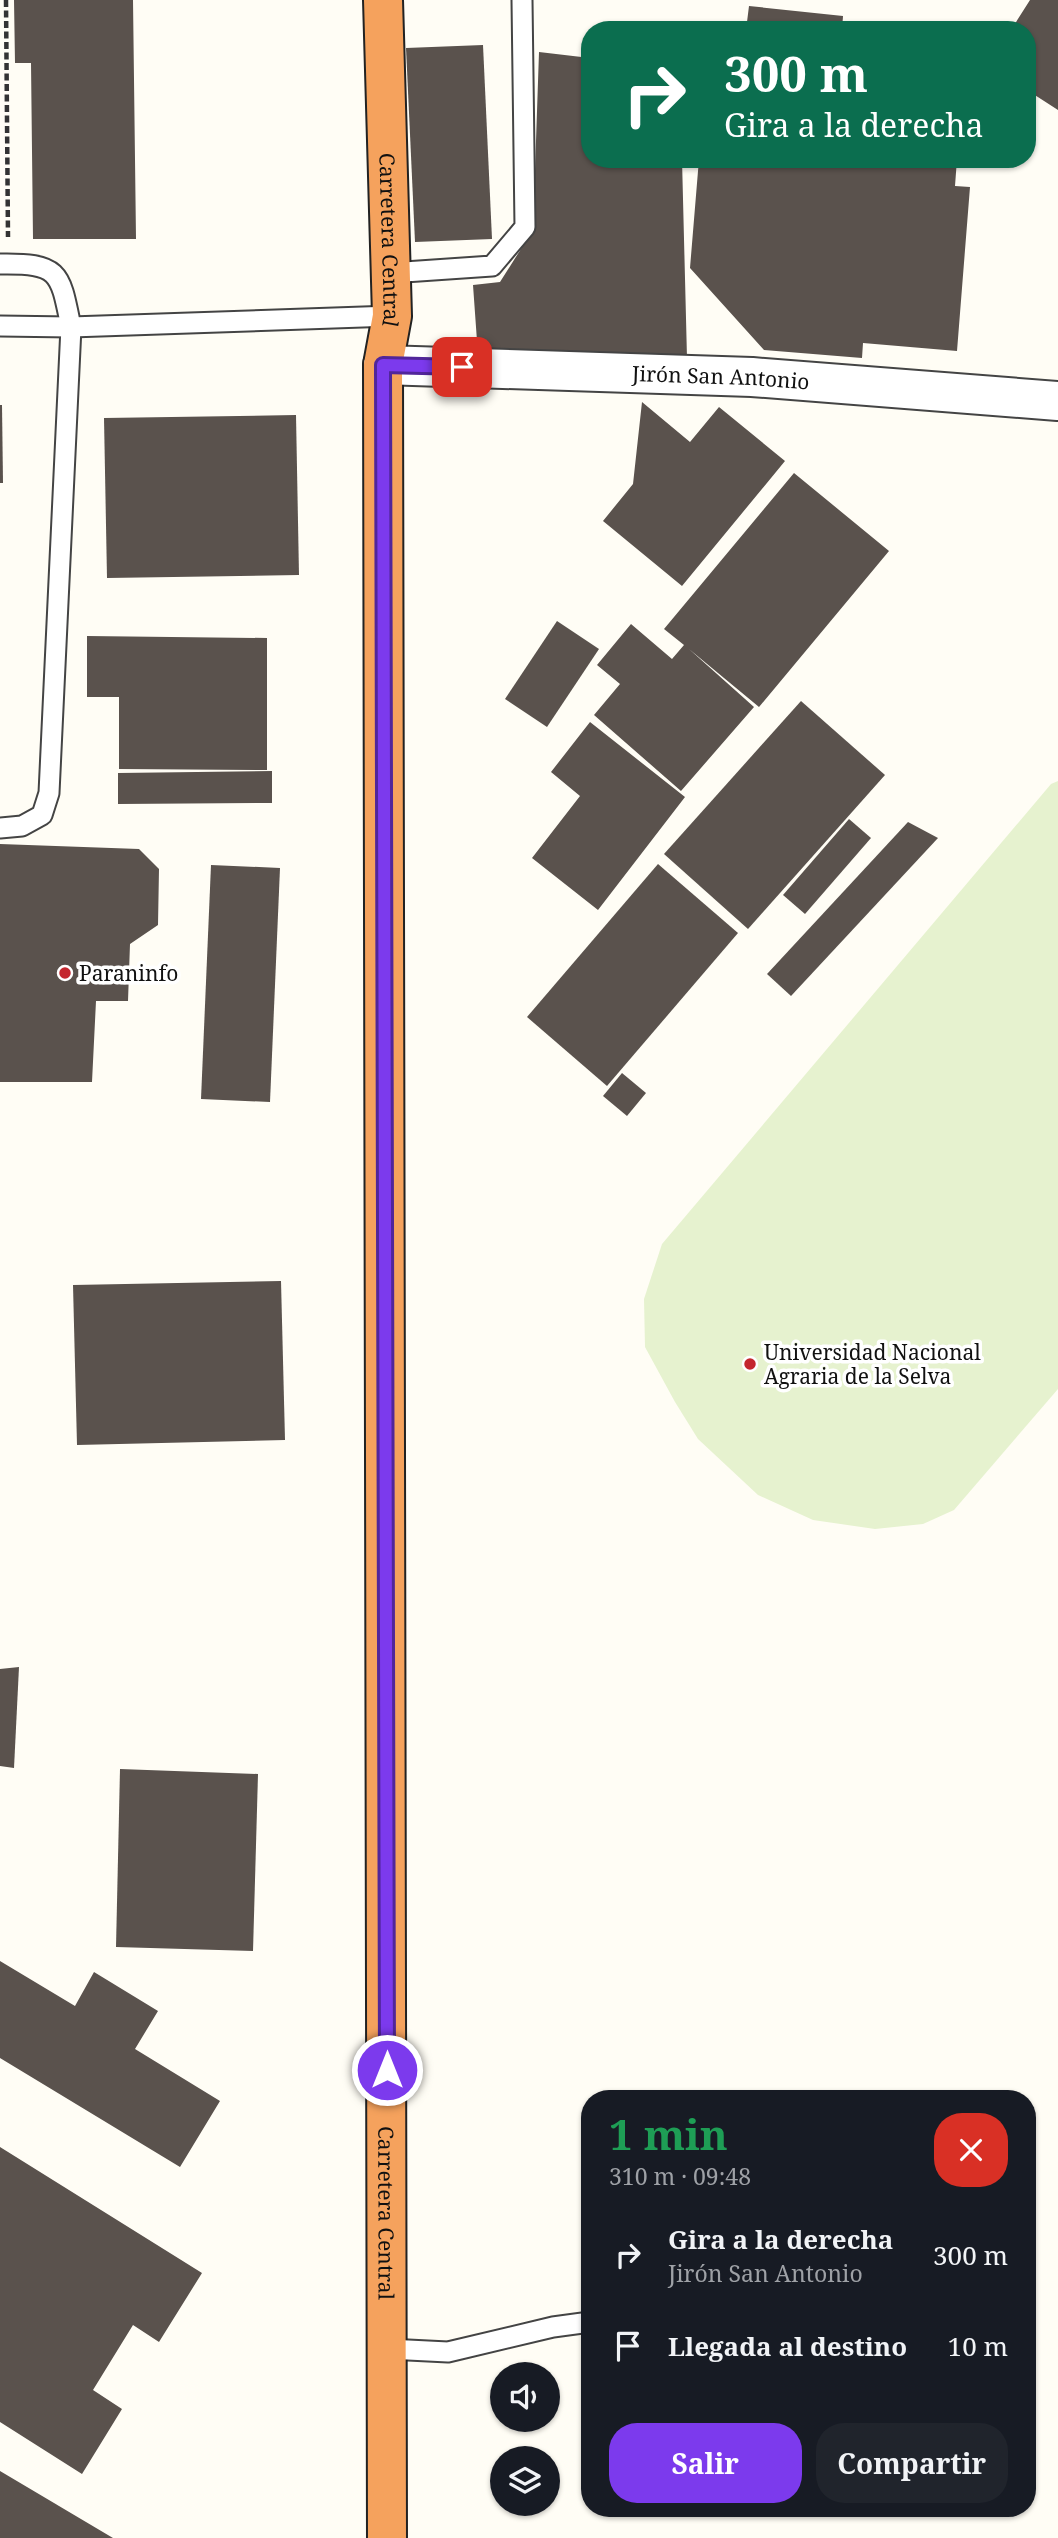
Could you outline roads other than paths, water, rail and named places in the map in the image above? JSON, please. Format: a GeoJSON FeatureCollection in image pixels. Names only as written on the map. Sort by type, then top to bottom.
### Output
{"type":"FeatureCollection","features":[{"type":"Feature","properties":{"kind":"highway","name":"Carretera Central"},"geometry":{"type":"LineString","coordinates":[[383,0],[392,316],[383,365],[387,2538]]}},
{"type":"Feature","properties":{"kind":"street","name":"Jirón San Antonio"},"geometry":{"type":"LineString","coordinates":[[383,365],[752,377],[1058,401]]}},
{"type":"Feature","properties":{"kind":"lane"},"geometry":{"type":"LineString","coordinates":[[390,273],[492,266],[525,227],[522,0]]}},
{"type":"Feature","properties":{"kind":"lane"},"geometry":{"type":"LineString","coordinates":[[0,828],[22,826],[42,815],[49,793],[71,327],[64,292],[55,274],[37,265],[4,264]]}},
{"type":"Feature","properties":{"kind":"lane"},"geometry":{"type":"LineString","coordinates":[[0,326],[71,327],[392,316]]}},
{"type":"Feature","properties":{"kind":"lane"},"geometry":{"type":"LineString","coordinates":[[388,2349],[448,2352],[553,2327],[581,2323]]}},
{"type":"Feature","properties":{"kind":"place","name":"Paraninfo"},"geometry":{"type":"Point","coordinates":[65,973]}},
{"type":"Feature","properties":{"kind":"place","name":"Universidad Nacional Agraria de la Selva"},"geometry":{"type":"Point","coordinates":[750,1364]}}]}
